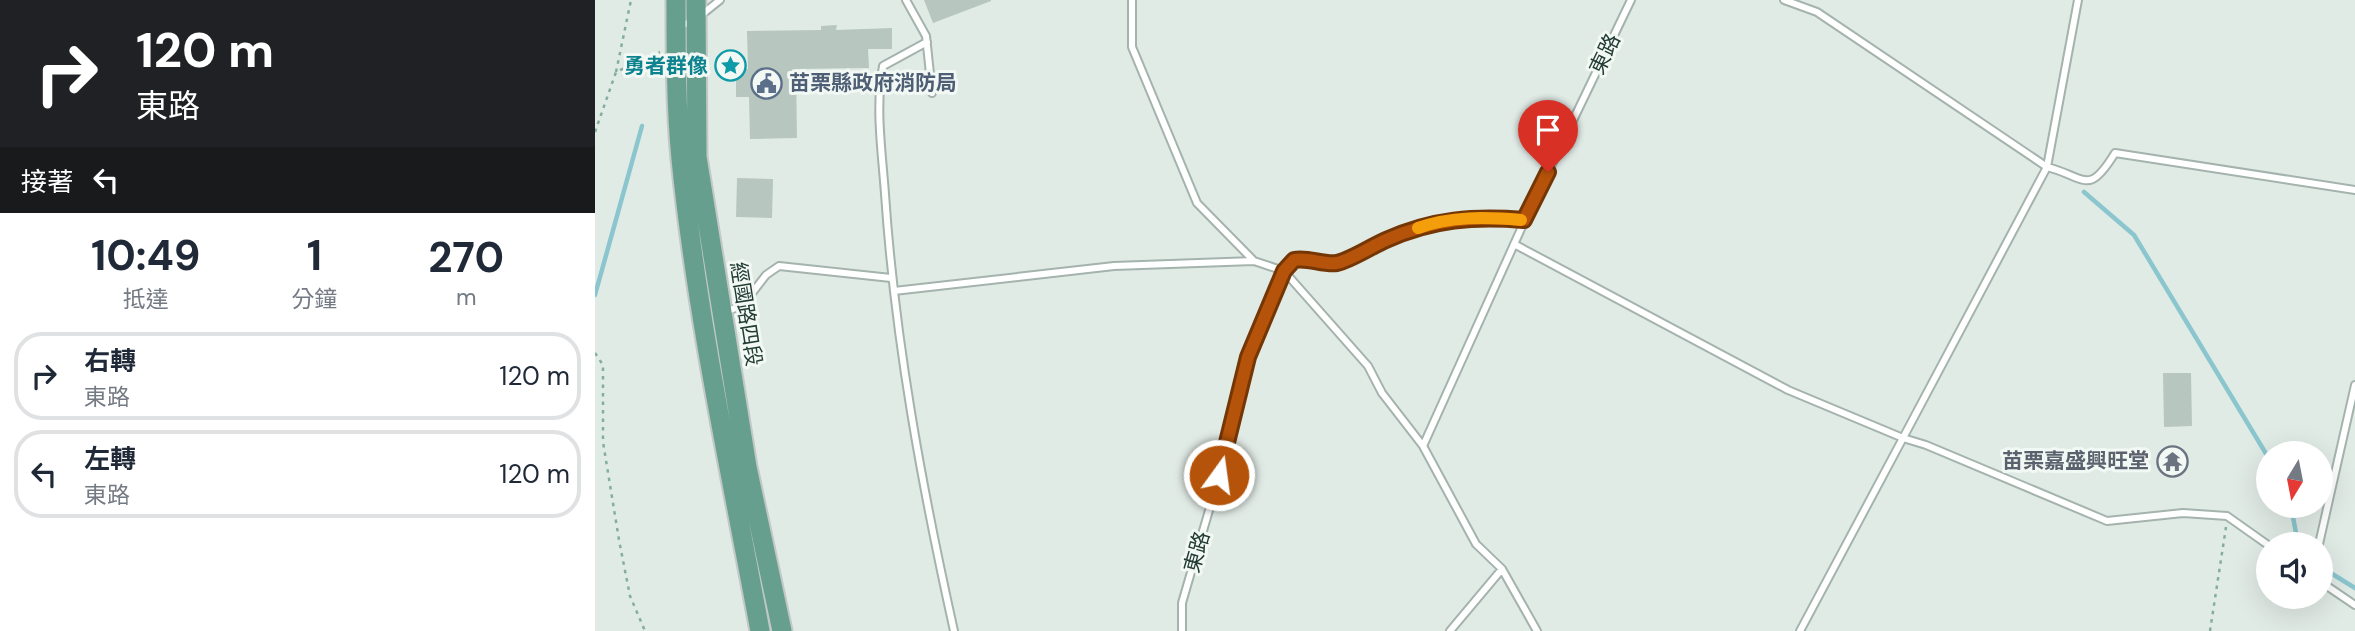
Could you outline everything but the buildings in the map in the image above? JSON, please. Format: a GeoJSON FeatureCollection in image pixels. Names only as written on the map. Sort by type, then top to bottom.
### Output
{"type":"FeatureCollection","features":[{"type":"Feature","properties":{"kind":"main road","name":"經國路四段"},"geometry":{"type":"LineString","coordinates":[[676,0],[681,158],[695,268],[720,430],[759,631]]}},
{"type":"Feature","properties":{"kind":"main road","name":"經國路四段"},"geometry":{"type":"LineString","coordinates":[[696,0],[697,157],[747,467],[782,631]]}},
{"type":"Feature","properties":{"kind":"lane"},"geometry":{"type":"LineString","coordinates":[[676,36],[720,0]]}},
{"type":"Feature","properties":{"kind":"lane"},"geometry":{"type":"LineString","coordinates":[[906,0],[926,36],[932,93]]}},
{"type":"Feature","properties":{"kind":"lane"},"geometry":{"type":"LineString","coordinates":[[1132,0],[1132,47],[1197,203],[1254,261]]}},
{"type":"Feature","properties":{"kind":"lane","name":"東路"},"geometry":{"type":"LineString","coordinates":[[1423,446],[1524,220],[1631,0]]}},
{"type":"Feature","properties":{"kind":"lane"},"geometry":{"type":"LineString","coordinates":[[1784,0],[1817,12],[2047,167],[2085,182],[2094,179],[2115,153],[2355,190]]}},
{"type":"Feature","properties":{"kind":"lane"},"geometry":{"type":"LineString","coordinates":[[1800,631],[2047,167],[2078,0]]}},
{"type":"Feature","properties":{"kind":"lane"},"geometry":{"type":"LineString","coordinates":[[927,42],[883,66],[880,127],[891,278],[929,519],[954,631]]}},
{"type":"Feature","properties":{"kind":"lane"},"geometry":{"type":"LineString","coordinates":[[1284,271],[1294,260],[1305,258],[1336,263],[1388,239],[1432,223],[1482,217],[1524,220]]}},
{"type":"Feature","properties":{"kind":"lane"},"geometry":{"type":"LineString","coordinates":[[1514,244],[1788,390],[2106,521],[2183,513],[2227,516],[2256,537]]}},
{"type":"Feature","properties":{"kind":"lane"},"geometry":{"type":"LineString","coordinates":[[894,291],[1114,266],[1254,261],[1284,271],[1368,366],[1382,393],[1423,446],[1476,544],[1502,569],[1537,631]]}},
{"type":"Feature","properties":{"kind":"lane"},"geometry":{"type":"LineString","coordinates":[[723,312],[742,306],[766,275],[779,266],[891,278]]}},
{"type":"Feature","properties":{"kind":"lane","name":"東路"},"geometry":{"type":"LineString","coordinates":[[1182,631],[1182,603],[1219,475],[1248,357],[1284,271]]}},
{"type":"Feature","properties":{"kind":"lane"},"geometry":{"type":"LineString","coordinates":[[2322,532],[2355,386]]}},
{"type":"Feature","properties":{"kind":"lane"},"geometry":{"type":"LineString","coordinates":[[1450,631],[1502,569]]}},
{"type":"Feature","properties":{"kind":"lane"},"geometry":{"type":"LineString","coordinates":[[2333,590],[2355,604]]}},
{"type":"Feature","properties":{"kind":"path"},"geometry":{"type":"LineString","coordinates":[[595,132],[616,72],[631,0]]}},
{"type":"Feature","properties":{"kind":"path"},"geometry":{"type":"LineString","coordinates":[[616,72],[676,36]]}},
{"type":"Feature","properties":{"kind":"path"},"geometry":{"type":"LineString","coordinates":[[596,353],[604,365],[603,442],[618,540],[630,596],[645,631]]}},
{"type":"Feature","properties":{"kind":"path"},"geometry":{"type":"LineString","coordinates":[[2210,631],[2227,516]]}},
{"type":"Feature","properties":{"kind":"waterway"},"geometry":{"type":"LineString","coordinates":[[595,295],[642,126]]}},
{"type":"Feature","properties":{"kind":"waterway"},"geometry":{"type":"LineString","coordinates":[[2084,192],[2134,235],[2258,441]]}},
{"type":"Feature","properties":{"kind":"waterway"},"geometry":{"type":"LineString","coordinates":[[2293,518],[2296,532]]}},
{"type":"Feature","properties":{"kind":"waterway"},"geometry":{"type":"LineString","coordinates":[[2333,574],[2355,588]]}},
{"type":"Feature","properties":{"kind":"slow traffic"},"geometry":{"type":"LineString","coordinates":[[1418,228],[1432,223],[1482,217],[1521,220]]}},
{"type":"Feature","properties":{"kind":"place","name":"勇者群像"},"geometry":{"type":"Point","coordinates":[731,66]}},
{"type":"Feature","properties":{"kind":"place","name":"苗栗縣政府消防局"},"geometry":{"type":"Point","coordinates":[766,83]}},
{"type":"Feature","properties":{"kind":"place","name":"苗栗嘉盛興旺堂"},"geometry":{"type":"Point","coordinates":[2172,461]}},
{"type":"Feature","properties":{"kind":"route"},"geometry":{"type":"LineString","coordinates":[[1219,475],[1248,357],[1284,271],[1294,260],[1305,258],[1336,263],[1388,239],[1432,223],[1482,217],[1524,220],[1548,172]]}}]}
